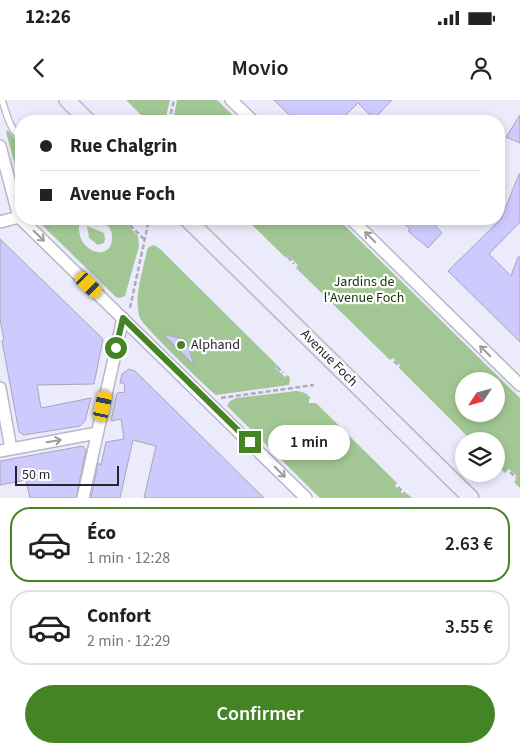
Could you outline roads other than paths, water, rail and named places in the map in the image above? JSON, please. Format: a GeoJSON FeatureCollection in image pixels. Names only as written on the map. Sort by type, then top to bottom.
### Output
{"type":"FeatureCollection","features":[{"type":"Feature","properties":{"kind":"main road"},"geometry":{"type":"LineString","coordinates":[[66,100],[82,115]]}},
{"type":"Feature","properties":{"kind":"main road","name":"Avenue Foch"},"geometry":{"type":"LineString","coordinates":[[194,225],[471,498]]}},
{"type":"Feature","properties":{"kind":"street"},"geometry":{"type":"LineString","coordinates":[[231,100],[246,115]]}},
{"type":"Feature","properties":{"kind":"street"},"geometry":{"type":"LineString","coordinates":[[0,146],[15,202]]}},
{"type":"Feature","properties":{"kind":"street"},"geometry":{"type":"LineString","coordinates":[[0,222],[15,218]]}},
{"type":"Feature","properties":{"kind":"street"},"geometry":{"type":"LineString","coordinates":[[28,225],[126,315],[306,498]]}},
{"type":"Feature","properties":{"kind":"street"},"geometry":{"type":"LineString","coordinates":[[357,225],[520,385]]}},
{"type":"Feature","properties":{"kind":"street"},"geometry":{"type":"LineString","coordinates":[[84,498],[97,433],[126,315]]}},
{"type":"Feature","properties":{"kind":"street"},"geometry":{"type":"LineString","coordinates":[[0,388],[6,450],[97,433]]}},
{"type":"Feature","properties":{"kind":"lane"},"geometry":{"type":"LineString","coordinates":[[2,100],[9,124],[15,132]]}},
{"type":"Feature","properties":{"kind":"place","name":"Alphand"},"geometry":{"type":"Point","coordinates":[181,345]}},
{"type":"Feature","properties":{"kind":"park label","name":"Jardins de l'Avenue Foch"},"geometry":{"type":"Point","coordinates":[364,290]}}]}
